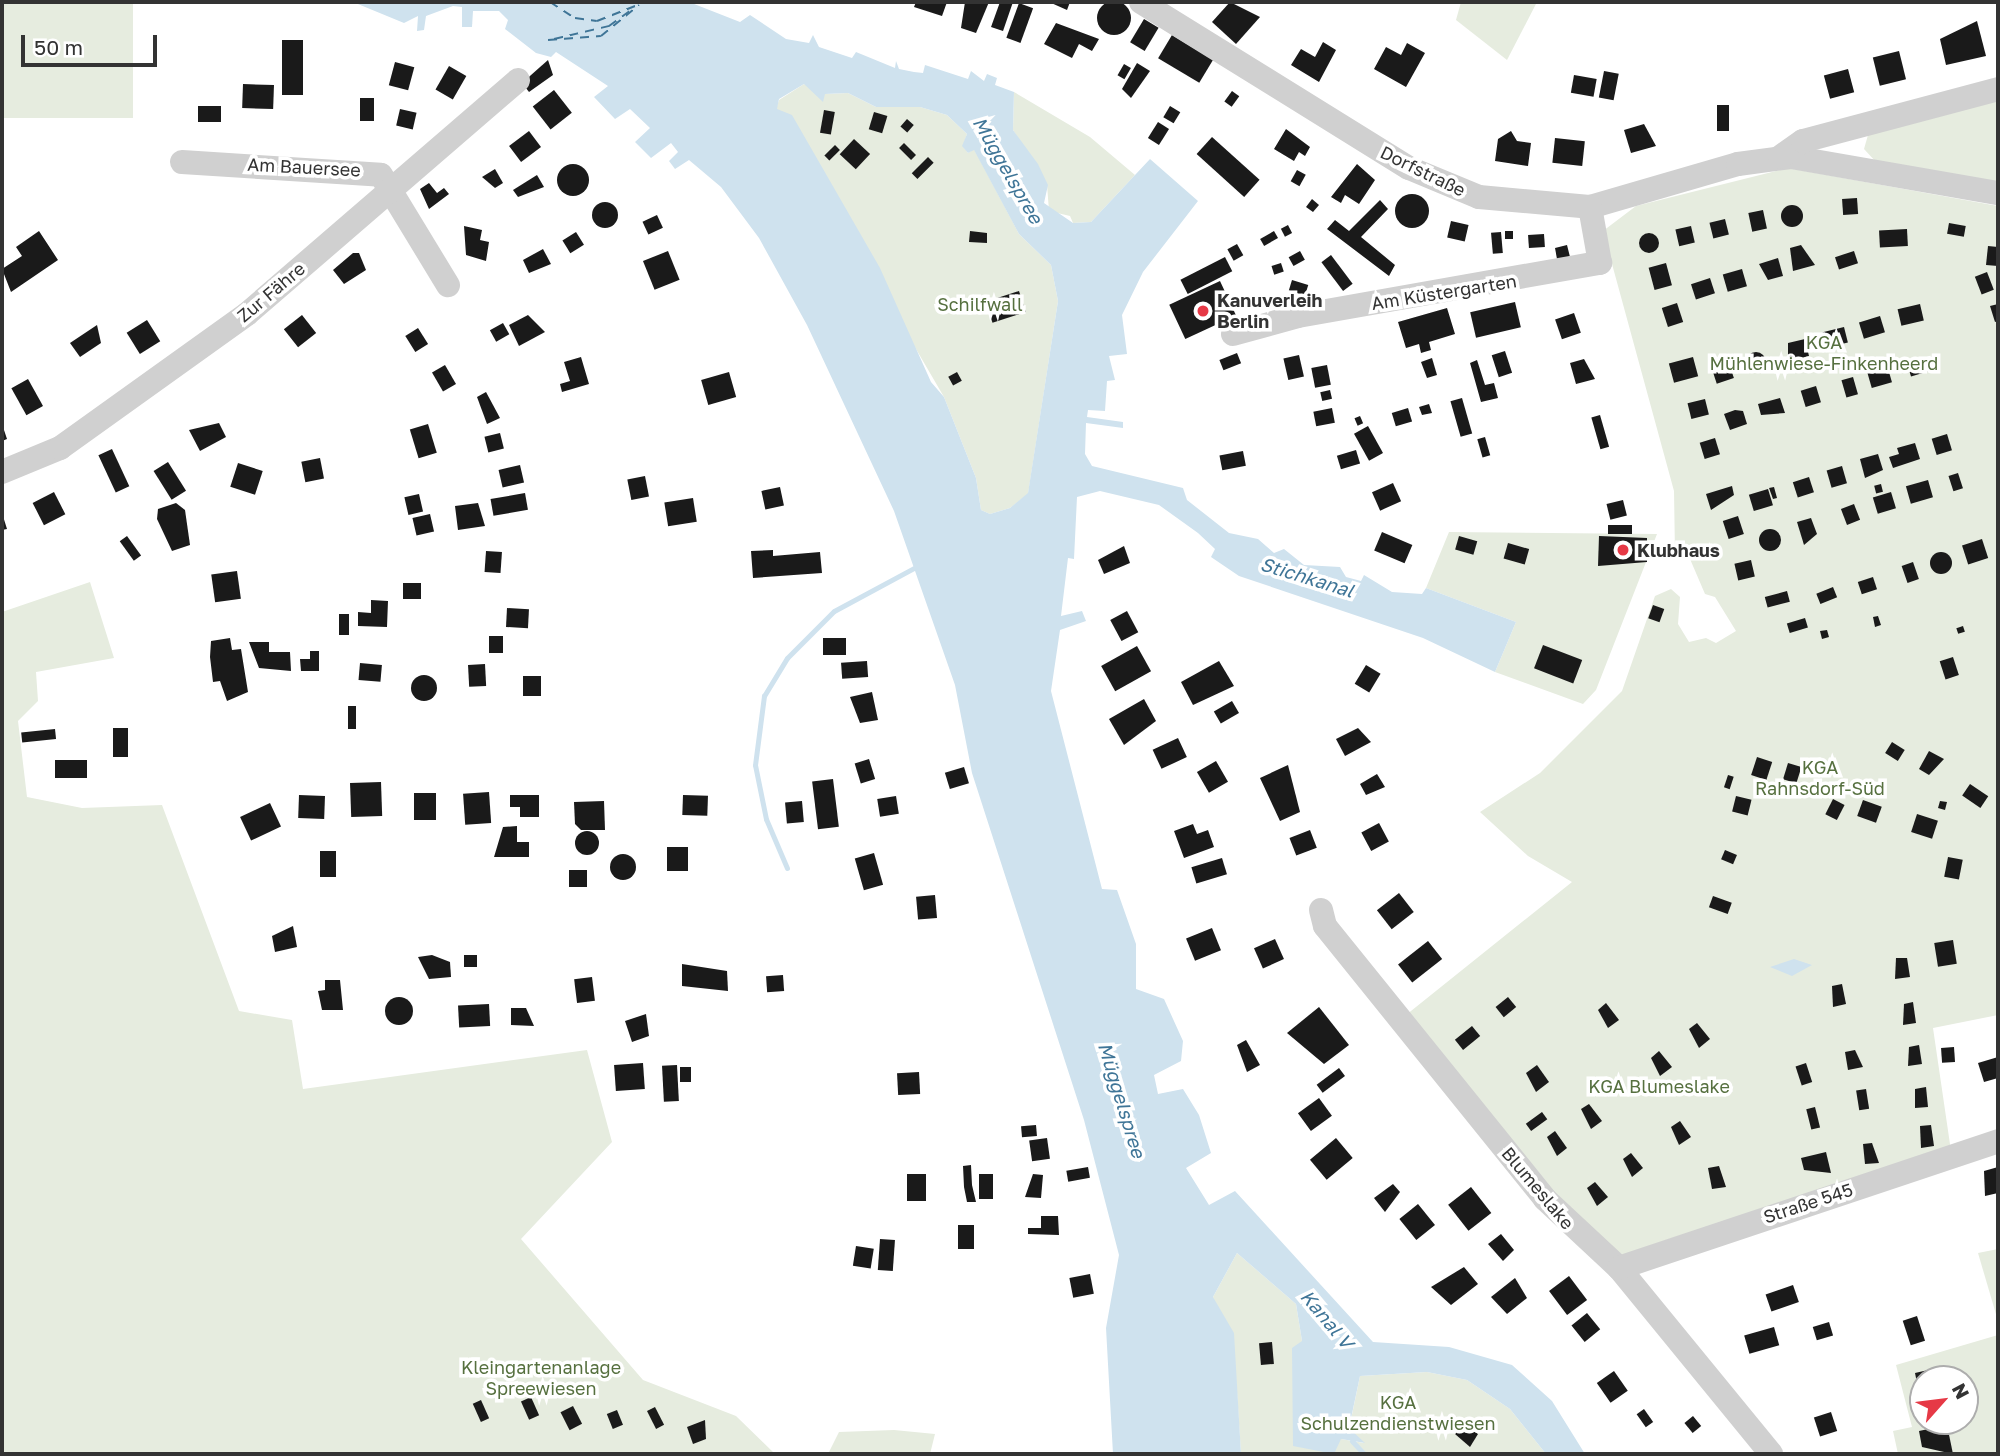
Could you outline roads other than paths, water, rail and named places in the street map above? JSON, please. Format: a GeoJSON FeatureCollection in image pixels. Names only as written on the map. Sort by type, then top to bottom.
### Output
{"type":"FeatureCollection","features":[{"type":"Feature","properties":{"kind":"street","name":"Dorfstraße"},"geometry":{"type":"LineString","coordinates":[[1141,2],[1453,190],[1507,202],[1590,207],[1780,157],[1823,135],[1998,89]]}},
{"type":"Feature","properties":{"kind":"street","name":"Zur Fähre"},"geometry":{"type":"LineString","coordinates":[[2,472],[60,448],[247,314],[518,80]]}},
{"type":"Feature","properties":{"kind":"street","name":"Dorfstraße"},"geometry":{"type":"LineString","coordinates":[[1780,157],[1923,176],[1998,193]]}},
{"type":"Feature","properties":{"kind":"street","name":"Am Bauersee"},"geometry":{"type":"LineString","coordinates":[[182,162],[368,170],[381,175],[448,285]]}},
{"type":"Feature","properties":{"kind":"street","name":"Am Küstergarten"},"geometry":{"type":"LineString","coordinates":[[1233,334],[1298,316],[1600,263],[1590,207]]}},
{"type":"Feature","properties":{"kind":"street","name":"Blumeslake"},"geometry":{"type":"LineString","coordinates":[[1321,911],[1325,926],[1545,1199],[1619,1268],[1770,1454]]}},
{"type":"Feature","properties":{"kind":"street","name":"Straße 545"},"geometry":{"type":"LineString","coordinates":[[1619,1268],[1998,1141]]}},
{"type":"Feature","properties":{"kind":"water"},"geometry":{"type":"Polygon","coordinates":[[[353,2],[689,2],[740,22],[750,15],[786,39],[809,43],[813,35],[819,47],[852,58],[856,52],[895,68],[896,61],[899,69],[914,72],[923,73],[925,65],[968,79],[971,71],[984,81],[987,74],[997,78],[995,85],[1014,92],[1013,130],[1038,164],[1048,185],[1044,203],[1073,223],[1091,222],[1150,159],[1198,201],[1143,272],[1122,315],[1127,354],[1109,356],[1115,380],[1107,381],[1105,411],[1088,410],[1087,417],[1123,422],[1123,428],[1086,423],[1085,454],[1092,466],[1183,488],[1187,500],[1229,533],[1258,539],[1274,553],[1284,549],[1304,565],[1340,567],[1346,577],[1361,581],[1364,575],[1392,592],[1422,594],[1426,588],[1516,622],[1495,672],[1423,638],[1239,576],[1211,557],[1215,549],[1198,533],[1159,505],[1100,491],[1077,497],[1074,559],[1068,558],[1061,616],[1082,611],[1086,621],[1060,630],[1051,691],[1102,889],[1117,890],[1136,944],[1136,989],[1164,999],[1183,1041],[1181,1061],[1154,1075],[1158,1094],[1183,1089],[1199,1115],[1211,1153],[1186,1168],[1209,1205],[1235,1191],[1373,1342],[1449,1347],[1512,1365],[1552,1401],[1585,1454],[1546,1454],[1510,1409],[1467,1380],[1427,1372],[1360,1376],[1349,1428],[1365,1443],[1341,1439],[1334,1454],[1293,1446],[1292,1348],[1302,1341],[1296,1304],[1237,1253],[1213,1297],[1234,1333],[1241,1454],[1113,1454],[1106,1328],[1119,1255],[1084,1120],[972,773],[955,685],[894,511],[807,325],[759,238],[721,187],[689,160],[675,169],[669,161],[678,152],[671,143],[651,158],[635,142],[650,128],[630,109],[615,119],[594,97],[608,86],[556,52],[551,57],[536,53],[505,29],[508,20],[499,11],[473,11],[472,27],[462,27],[462,7],[453,6],[426,16],[424,30],[417,31],[418,16],[404,23],[353,2]],[[804,84],[779,99],[777,109],[792,115],[880,268],[931,382],[944,397],[976,478],[981,510],[990,514],[1010,508],[1028,493],[1058,301],[1051,265],[1019,234],[974,150],[968,153],[962,146],[967,134],[947,115],[920,107],[876,107],[848,93],[825,94],[823,102],[804,84]]]}},
{"type":"Feature","properties":{"kind":"water"},"geometry":{"type":"Polygon","coordinates":[[[1794,959],[1812,965],[1792,976],[1770,967],[1794,959]]]}},
{"type":"Feature","properties":{"kind":"waterway"},"geometry":{"type":"LineString","coordinates":[[787,868],[766,819],[755,765],[764,696],[787,658],[834,611],[914,568]]}},
{"type":"Feature","properties":{"kind":"waterway"},"geometry":{"type":"LineString","coordinates":[[1352,1441],[1364,1454]]}},
{"type":"Feature","properties":{"kind":"place","name":"Kanuverleih Berlin"},"geometry":{"type":"Point","coordinates":[1203,311]}},
{"type":"Feature","properties":{"kind":"place","name":"Klubhaus"},"geometry":{"type":"Point","coordinates":[1623,550]}},
{"type":"Feature","properties":{"kind":"water label","name":"Müggelspree"},"geometry":{"type":"Point","coordinates":[1008,170]}},
{"type":"Feature","properties":{"kind":"water label","name":"Stichkanal"},"geometry":{"type":"Point","coordinates":[1307,577]}},
{"type":"Feature","properties":{"kind":"water label","name":"Müggelspree"},"geometry":{"type":"Point","coordinates":[1122,1100]}},
{"type":"Feature","properties":{"kind":"water label","name":"Kanal V"},"geometry":{"type":"Point","coordinates":[1327,1319]}},
{"type":"Feature","properties":{"kind":"park label","name":"Schilfwall"},"geometry":{"type":"Point","coordinates":[980,304]}},
{"type":"Feature","properties":{"kind":"park label","name":"KGA Mühlenwiese-Finkenheerd"},"geometry":{"type":"Point","coordinates":[1824,353]}},
{"type":"Feature","properties":{"kind":"park label","name":"KGA Rahnsdorf-Süd"},"geometry":{"type":"Point","coordinates":[1820,778]}},
{"type":"Feature","properties":{"kind":"park label","name":"KGA Blumeslake"},"geometry":{"type":"Point","coordinates":[1659,1086]}},
{"type":"Feature","properties":{"kind":"park label","name":"Kleingartenanlage Spreewiesen"},"geometry":{"type":"Point","coordinates":[541,1378]}},
{"type":"Feature","properties":{"kind":"park label","name":"KGA Schulzendienstwiesen"},"geometry":{"type":"Point","coordinates":[1398,1413]}}]}
